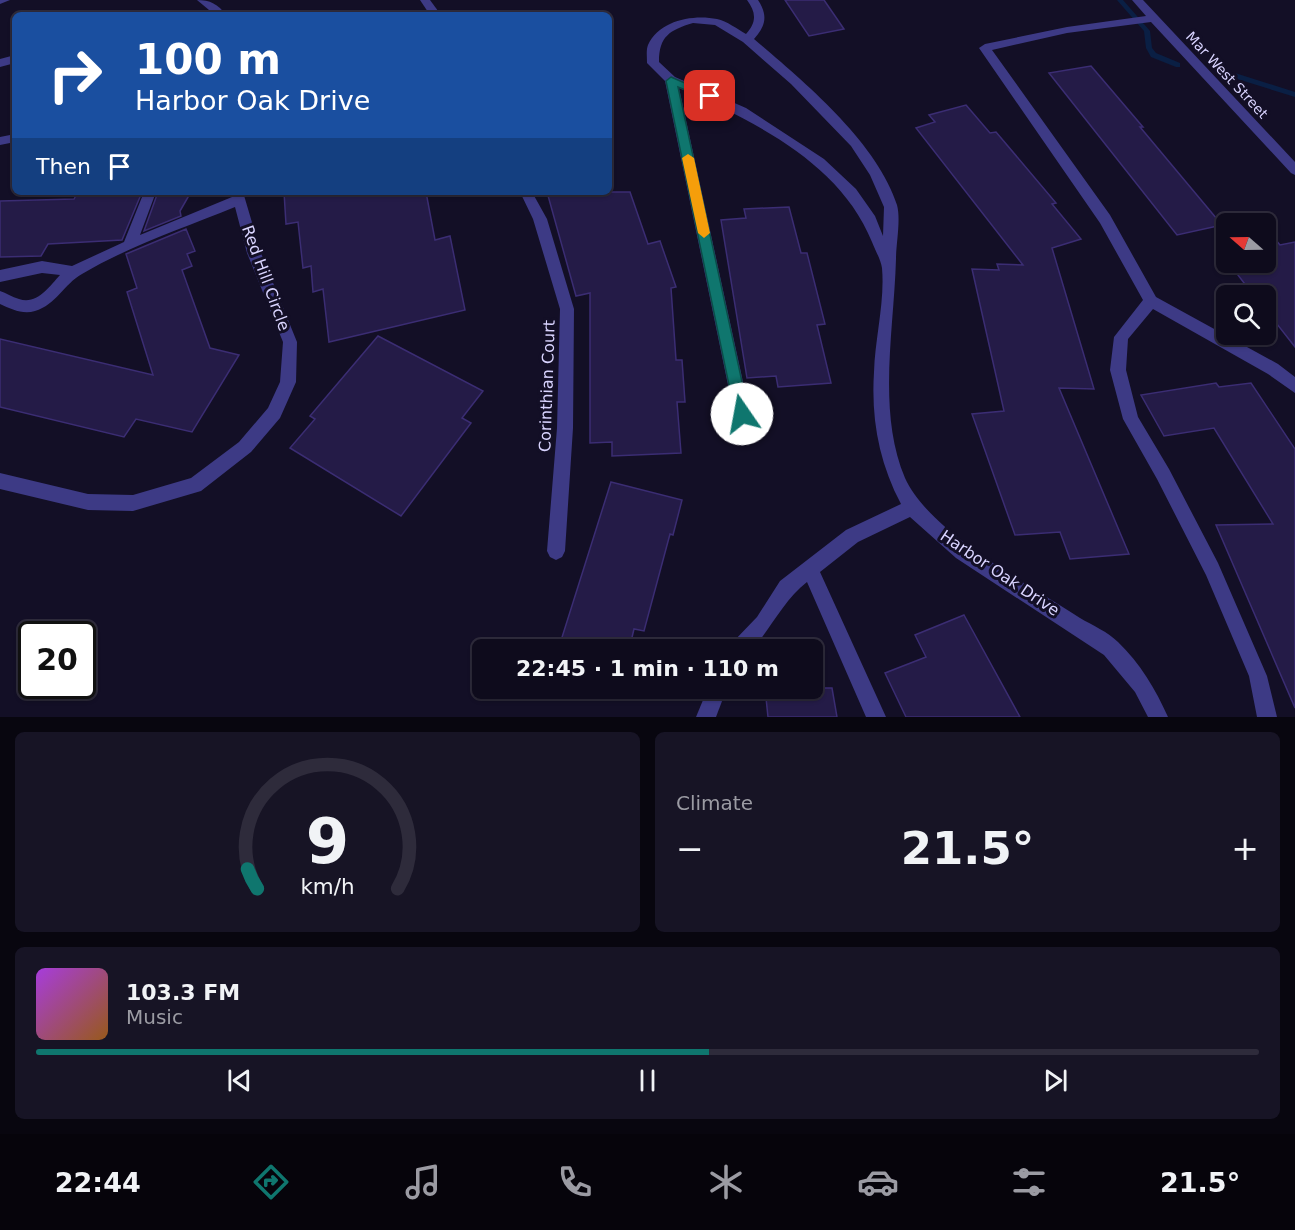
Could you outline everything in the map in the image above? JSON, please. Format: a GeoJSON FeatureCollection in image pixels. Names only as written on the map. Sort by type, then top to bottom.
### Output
{"type":"FeatureCollection","features":[{"type":"Feature","properties":{"kind":"street"},"geometry":{"type":"LineString","coordinates":[[0,1],[5,0]]}},
{"type":"Feature","properties":{"kind":"street"},"geometry":{"type":"LineString","coordinates":[[202,0],[219,12]]}},
{"type":"Feature","properties":{"kind":"street"},"geometry":{"type":"LineString","coordinates":[[747,39],[758,30],[761,22],[760,13],[752,0]]}},
{"type":"Feature","properties":{"kind":"street","name":"Mar West Street"},"geometry":{"type":"LineString","coordinates":[[1137,0],[1149,18],[1295,170]]}},
{"type":"Feature","properties":{"kind":"street"},"geometry":{"type":"LineString","coordinates":[[1149,18],[1067,30],[985,48],[1105,219],[1150,301],[1273,369],[1295,386]]}},
{"type":"Feature","properties":{"kind":"street","name":"Harbor Oak Drive"},"geometry":{"type":"LineString","coordinates":[[887,262],[870,220],[851,192],[820,162],[742,111],[671,81],[653,63],[653,46],[661,34],[676,25],[693,20],[717,22],[747,39],[828,114],[855,143],[876,173],[891,207],[887,262],[887,315],[881,374],[883,434],[898,481],[912,507],[962,552],[1111,648],[1142,684],[1158,717]]}},
{"type":"Feature","properties":{"kind":"street"},"geometry":{"type":"LineString","coordinates":[[671,81],[742,414]]}},
{"type":"Feature","properties":{"kind":"street"},"geometry":{"type":"LineString","coordinates":[[130,244],[149,195]]}},
{"type":"Feature","properties":{"kind":"street","name":"Corinthian Court"},"geometry":{"type":"LineString","coordinates":[[528,195],[540,219],[567,309],[565,428],[556,551]]}},
{"type":"Feature","properties":{"kind":"street"},"geometry":{"type":"LineString","coordinates":[[0,297],[20,307],[34,306],[43,301],[74,272],[130,244],[238,196]]}},
{"type":"Feature","properties":{"kind":"street","name":"Red Hill Circle"},"geometry":{"type":"LineString","coordinates":[[0,481],[88,501],[133,503],[195,485],[245,447],[274,413],[288,382],[290,342],[254,253],[238,196]]}},
{"type":"Feature","properties":{"kind":"street"},"geometry":{"type":"LineString","coordinates":[[0,276],[42,267],[74,272]]}},
{"type":"Feature","properties":{"kind":"street"},"geometry":{"type":"LineString","coordinates":[[1150,301],[1121,337],[1118,370],[1131,419],[1163,474],[1212,569],[1258,676],[1267,717]]}},
{"type":"Feature","properties":{"kind":"street"},"geometry":{"type":"LineString","coordinates":[[749,639],[763,623],[786,587],[852,536],[912,507]]}},
{"type":"Feature","properties":{"kind":"street"},"geometry":{"type":"LineString","coordinates":[[810,568],[876,717]]}},
{"type":"Feature","properties":{"kind":"street"},"geometry":{"type":"LineString","coordinates":[[706,717],[713,699]]}},
{"type":"Feature","properties":{"kind":"building"},"geometry":{"type":"Polygon","coordinates":[[[785,0],[824,0],[844,29],[809,36],[785,0]]]}},
{"type":"Feature","properties":{"kind":"building"},"geometry":{"type":"Polygon","coordinates":[[[1091,66],[1216,218],[1216,226],[1177,235],[1049,73],[1091,66]]]}},
{"type":"Feature","properties":{"kind":"building"},"geometry":{"type":"Polygon","coordinates":[[[966,105],[990,133],[996,132],[1056,203],[1052,204],[1081,239],[1052,248],[1094,389],[1059,388],[1129,554],[1070,559],[1060,532],[1015,535],[972,414],[1004,411],[972,269],[999,270],[997,264],[1023,265],[916,128],[935,122],[929,115],[966,105]]]}},
{"type":"Feature","properties":{"kind":"building"},"geometry":{"type":"Polygon","coordinates":[[[612,192],[630,192],[648,244],[660,241],[676,287],[671,288],[676,360],[682,360],[685,402],[677,402],[681,453],[612,456],[612,442],[590,443],[590,293],[576,296],[548,195],[612,195],[612,192]]]}},
{"type":"Feature","properties":{"kind":"building"},"geometry":{"type":"Polygon","coordinates":[[[76,195],[141,195],[122,240],[48,244],[41,256],[0,257],[0,201],[74,199],[76,195]]]}},
{"type":"Feature","properties":{"kind":"building"},"geometry":{"type":"Polygon","coordinates":[[[157,195],[189,195],[180,211],[181,216],[144,231],[157,195]]]}},
{"type":"Feature","properties":{"kind":"building"},"geometry":{"type":"Polygon","coordinates":[[[284,195],[427,195],[435,240],[450,236],[465,310],[329,342],[323,289],[313,292],[311,266],[303,268],[298,222],[286,224],[284,195]]]}},
{"type":"Feature","properties":{"kind":"building"},"geometry":{"type":"Polygon","coordinates":[[[789,207],[801,253],[807,253],[825,324],[817,325],[831,383],[778,387],[776,376],[747,378],[721,220],[746,218],[744,209],[789,207]]]}},
{"type":"Feature","properties":{"kind":"building"},"geometry":{"type":"Polygon","coordinates":[[[186,229],[195,251],[187,254],[192,266],[182,270],[210,348],[239,355],[192,432],[136,419],[124,437],[0,407],[0,339],[153,375],[127,292],[137,288],[126,254],[186,229]]]}},
{"type":"Feature","properties":{"kind":"building"},"geometry":{"type":"Polygon","coordinates":[[[1276,240],[1280,245],[1295,242],[1295,347],[1276,323],[1276,285],[1246,285],[1236,273],[1276,273],[1276,240]]]}},
{"type":"Feature","properties":{"kind":"building"},"geometry":{"type":"Polygon","coordinates":[[[378,336],[483,391],[462,418],[471,423],[401,516],[290,448],[315,419],[310,416],[378,336]]]}},
{"type":"Feature","properties":{"kind":"building"},"geometry":{"type":"Polygon","coordinates":[[[1216,383],[1219,387],[1251,383],[1295,449],[1295,708],[1216,525],[1273,524],[1214,428],[1164,436],[1141,395],[1216,383]]]}},
{"type":"Feature","properties":{"kind":"building"},"geometry":{"type":"Polygon","coordinates":[[[611,482],[682,500],[673,535],[670,534],[644,631],[634,629],[632,639],[561,639],[611,482]]]}},
{"type":"Feature","properties":{"kind":"building"},"geometry":{"type":"Polygon","coordinates":[[[964,615],[1020,717],[906,717],[885,673],[926,657],[915,635],[964,615]]]}},
{"type":"Feature","properties":{"kind":"building"},"geometry":{"type":"Polygon","coordinates":[[[823,688],[832,688],[837,717],[768,717],[766,699],[823,699],[823,688]]]}},
{"type":"Feature","properties":{"kind":"waterway"},"geometry":{"type":"LineString","coordinates":[[1120,0],[1147,31],[1149,48],[1153,55],[1178,65]]}},
{"type":"Feature","properties":{"kind":"waterway"},"geometry":{"type":"LineString","coordinates":[[1233,75],[1295,95]]}},
{"type":"Feature","properties":{"kind":"slow traffic"},"geometry":{"type":"LineString","coordinates":[[688,158],[704,233]]}},
{"type":"Feature","properties":{"kind":"route"},"geometry":{"type":"LineString","coordinates":[[710,96],[671,81],[742,414]]}}]}
